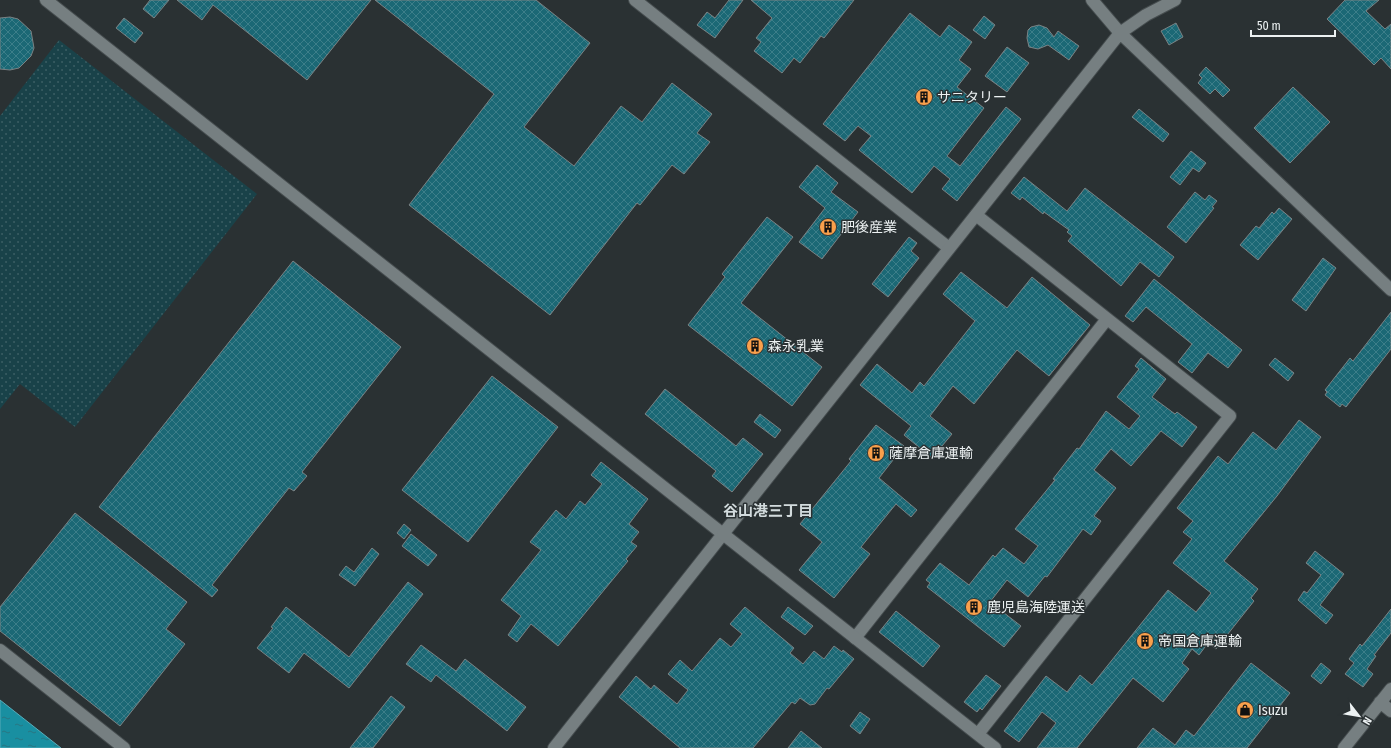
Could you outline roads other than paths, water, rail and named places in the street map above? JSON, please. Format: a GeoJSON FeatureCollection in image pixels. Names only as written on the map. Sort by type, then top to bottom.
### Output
{"type":"FeatureCollection","features":[{"type":"Feature","properties":{"kind":"street"},"geometry":{"type":"LineString","coordinates":[[46,0],[995,748]]}},
{"type":"Feature","properties":{"kind":"street"},"geometry":{"type":"LineString","coordinates":[[635,0],[949,248]]}},
{"type":"Feature","properties":{"kind":"street"},"geometry":{"type":"LineString","coordinates":[[1092,0],[1120,33],[1391,290]]}},
{"type":"Feature","properties":{"kind":"street"},"geometry":{"type":"LineString","coordinates":[[554,748],[1120,33],[1146,15],[1174,0]]}},
{"type":"Feature","properties":{"kind":"street"},"geometry":{"type":"LineString","coordinates":[[976,215],[1230,416],[978,734]]}},
{"type":"Feature","properties":{"kind":"street"},"geometry":{"type":"LineString","coordinates":[[855,638],[1107,319]]}},
{"type":"Feature","properties":{"kind":"street"},"geometry":{"type":"LineString","coordinates":[[0,650],[124,748]]}},
{"type":"Feature","properties":{"kind":"street"},"geometry":{"type":"LineString","coordinates":[[1344,748],[1391,689]]}},
{"type":"Feature","properties":{"kind":"street"},"geometry":{"type":"LineString","coordinates":[[1380,702],[1391,711]]}},
{"type":"Feature","properties":{"kind":"water"},"geometry":{"type":"Polygon","coordinates":[[[0,700],[61,748],[0,748],[0,700]]]}},
{"type":"Feature","properties":{"kind":"place","name":"サニタリー"},"geometry":{"type":"Point","coordinates":[924,97]}},
{"type":"Feature","properties":{"kind":"place","name":"肥後産業"},"geometry":{"type":"Point","coordinates":[828,227]}},
{"type":"Feature","properties":{"kind":"place","name":"森永乳業"},"geometry":{"type":"Point","coordinates":[755,346]}},
{"type":"Feature","properties":{"kind":"place","name":"薩摩倉庫運輸"},"geometry":{"type":"Point","coordinates":[876,453]}},
{"type":"Feature","properties":{"kind":"place","name":"鹿児島海陸運送"},"geometry":{"type":"Point","coordinates":[974,607]}},
{"type":"Feature","properties":{"kind":"place","name":"帝国倉庫運輸"},"geometry":{"type":"Point","coordinates":[1145,641]}},
{"type":"Feature","properties":{"kind":"place","name":"Isuzu"},"geometry":{"type":"Point","coordinates":[1245,710]}},
{"type":"Feature","properties":{"kind":"district","name":"谷山港三丁目"},"geometry":{"type":"Point","coordinates":[768,511]}}]}
